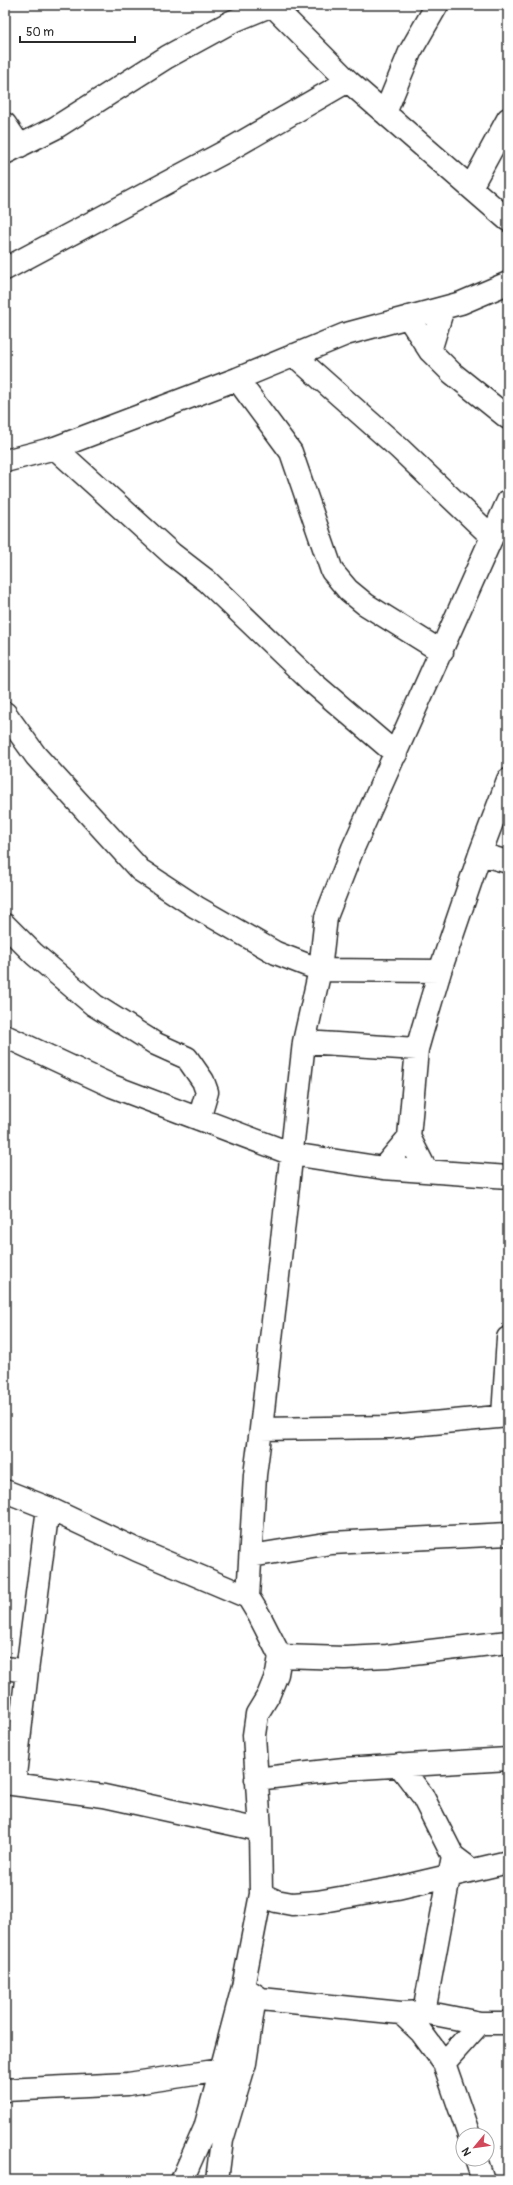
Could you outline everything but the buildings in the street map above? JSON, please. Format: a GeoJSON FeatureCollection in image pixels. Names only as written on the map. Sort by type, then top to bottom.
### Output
{"type":"FeatureCollection","features":[{"type":"Feature","properties":{"kind":"street"},"geometry":{"type":"LineString","coordinates":[[385,113],[410,52],[437,5]]}},
{"type":"Feature","properties":{"kind":"street"},"geometry":{"type":"LineString","coordinates":[[5,124],[12,150],[55,128],[174,53],[231,22],[278,7],[348,81],[508,220]]}},
{"type":"Feature","properties":{"kind":"street"},"geometry":{"type":"LineString","coordinates":[[5,269],[232,148],[348,81]]}},
{"type":"Feature","properties":{"kind":"street"},"geometry":{"type":"LineString","coordinates":[[471,187],[508,119]]}},
{"type":"Feature","properties":{"kind":"street"},"geometry":{"type":"LineString","coordinates":[[5,461],[55,448],[237,379],[346,334],[461,303],[508,283]]}},
{"type":"Feature","properties":{"kind":"street"},"geometry":{"type":"LineString","coordinates":[[430,351],[443,308]]}},
{"type":"Feature","properties":{"kind":"street"},"geometry":{"type":"LineString","coordinates":[[408,317],[430,351],[452,373],[508,418]]}},
{"type":"Feature","properties":{"kind":"street"},"geometry":{"type":"LineString","coordinates":[[294,356],[400,449],[491,536]]}},
{"type":"Feature","properties":{"kind":"street"},"geometry":{"type":"LineString","coordinates":[[237,379],[291,452],[332,571],[348,590],[365,604],[442,652]]}},
{"type":"Feature","properties":{"kind":"street"},"geometry":{"type":"LineString","coordinates":[[55,448],[172,554],[207,581],[312,682],[396,754]]}},
{"type":"Feature","properties":{"kind":"street"},"geometry":{"type":"LineString","coordinates":[[217,2180],[222,2140],[245,2063],[261,1894],[260,1830],[254,1735],[257,1714],[268,1696],[277,1674],[280,1656],[248,1597],[255,1475],[304,1042],[320,970],[326,917],[353,848],[442,652],[491,536],[508,501]]}},
{"type":"Feature","properties":{"kind":"street"},"geometry":{"type":"LineString","coordinates":[[5,713],[36,756],[140,870],[196,908],[276,953],[320,970],[440,971]]}},
{"type":"Feature","properties":{"kind":"street"},"geometry":{"type":"LineString","coordinates":[[426,1170],[409,1137],[417,1049],[440,971],[480,854],[508,780]]}},
{"type":"Feature","properties":{"kind":"street"},"geometry":{"type":"LineString","coordinates":[[480,854],[508,862]]}},
{"type":"Feature","properties":{"kind":"street"},"geometry":{"type":"LineString","coordinates":[[5,925],[34,954],[94,1005],[156,1044],[187,1058],[203,1081],[207,1092],[199,1119]]}},
{"type":"Feature","properties":{"kind":"street"},"geometry":{"type":"LineString","coordinates":[[5,1036],[112,1086],[292,1154],[383,1168],[508,1177]]}},
{"type":"Feature","properties":{"kind":"street"},"geometry":{"type":"LineString","coordinates":[[304,1042],[417,1049]]}},
{"type":"Feature","properties":{"kind":"street"},"geometry":{"type":"LineString","coordinates":[[383,1168],[409,1137]]}},
{"type":"Feature","properties":{"kind":"street"},"geometry":{"type":"LineString","coordinates":[[261,1429],[390,1426],[505,1416],[508,1338]]}},
{"type":"Feature","properties":{"kind":"street"},"geometry":{"type":"LineString","coordinates":[[5,1491],[48,1508],[137,1550],[248,1597]]}},
{"type":"Feature","properties":{"kind":"street"},"geometry":{"type":"LineString","coordinates":[[48,1508],[27,1671],[10,1783],[104,1796],[260,1830]]}},
{"type":"Feature","properties":{"kind":"street"},"geometry":{"type":"LineString","coordinates":[[251,1556],[331,1543],[508,1534]]}},
{"type":"Feature","properties":{"kind":"street"},"geometry":{"type":"LineString","coordinates":[[280,1656],[387,1656],[508,1642]]}},
{"type":"Feature","properties":{"kind":"street"},"geometry":{"type":"LineString","coordinates":[[5,1668],[27,1671]]}},
{"type":"Feature","properties":{"kind":"street"},"geometry":{"type":"LineString","coordinates":[[256,1779],[344,1769],[508,1759]]}},
{"type":"Feature","properties":{"kind":"street"},"geometry":{"type":"LineString","coordinates":[[422,1795],[432,1764]]}},
{"type":"Feature","properties":{"kind":"street"},"geometry":{"type":"LineString","coordinates":[[399,1766],[422,1795],[452,1866],[424,2012]]}},
{"type":"Feature","properties":{"kind":"street"},"geometry":{"type":"LineString","coordinates":[[261,1894],[276,1901],[292,1904],[317,1902],[397,1888],[452,1866],[471,1870],[508,1862]]}},
{"type":"Feature","properties":{"kind":"street"},"geometry":{"type":"LineString","coordinates":[[182,2180],[205,2128],[221,2070],[234,2014],[252,1997],[402,2013],[424,2012],[480,2023],[508,2023]]}},
{"type":"Feature","properties":{"kind":"street"},"geometry":{"type":"LineString","coordinates":[[402,2013],[422,2032],[444,2063],[466,2127]]}},
{"type":"Feature","properties":{"kind":"street"},"geometry":{"type":"LineString","coordinates":[[444,2063],[480,2023]]}},
{"type":"Feature","properties":{"kind":"street"},"geometry":{"type":"LineString","coordinates":[[5,2090],[128,2084],[221,2070]]}},
{"type":"Feature","properties":{"kind":"street"},"geometry":{"type":"LineString","coordinates":[[479,2167],[483,2180]]}}]}
